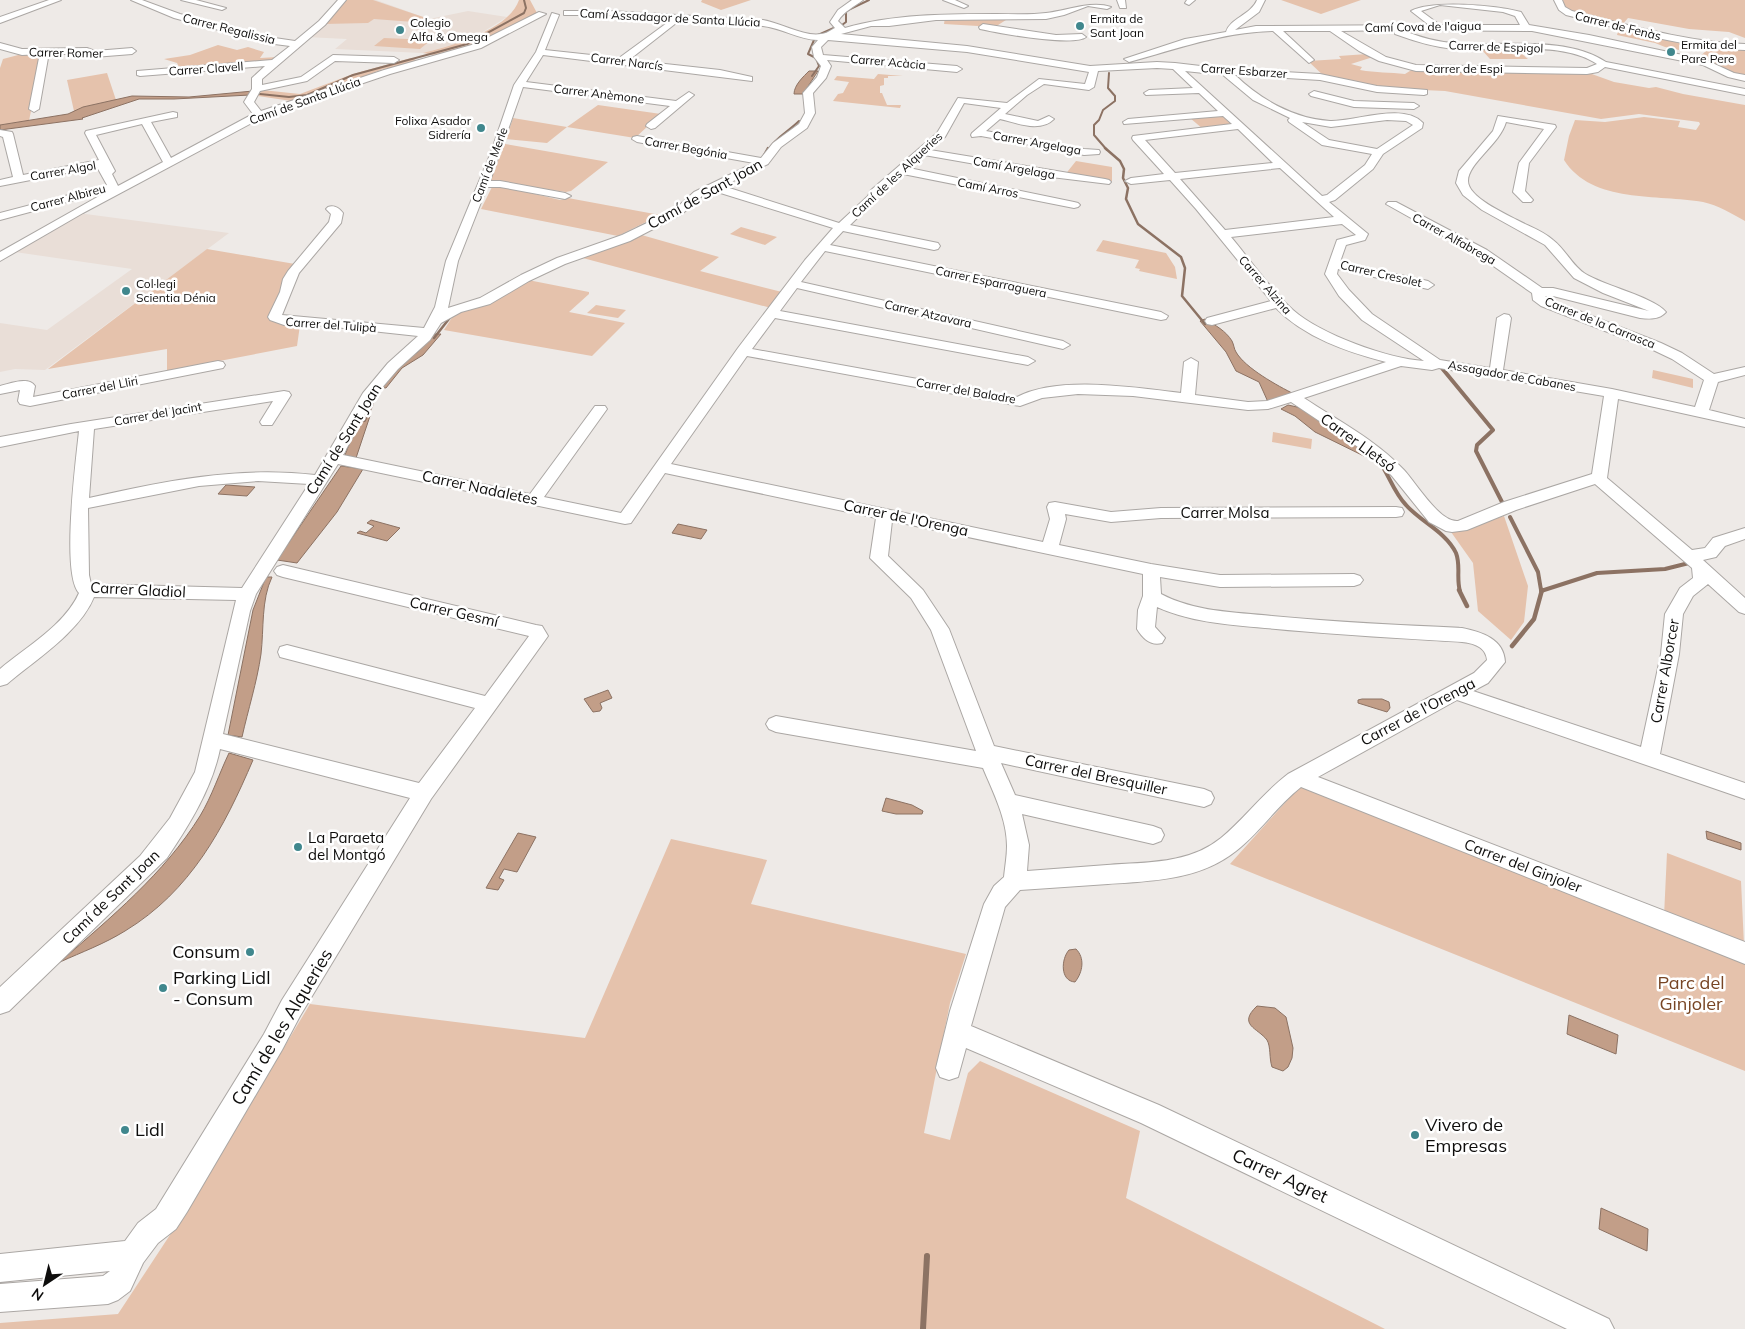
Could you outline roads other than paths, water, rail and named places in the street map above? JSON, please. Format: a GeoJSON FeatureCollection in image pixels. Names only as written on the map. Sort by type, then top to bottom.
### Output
{"type":"FeatureCollection","features":[{"type":"Feature","properties":{"kind":"street"},"geometry":{"type":"LineString","coordinates":[[0,20],[57,0]]}},
{"type":"Feature","properties":{"kind":"street","name":"Carrer Regalissia"},"geometry":{"type":"LineString","coordinates":[[135,0],[177,16],[216,24],[267,40],[296,44]]}},
{"type":"Feature","properties":{"kind":"street"},"geometry":{"type":"LineString","coordinates":[[185,0],[201,5],[222,8]]}},
{"type":"Feature","properties":{"kind":"street"},"geometry":{"type":"LineString","coordinates":[[259,115],[250,102],[257,89],[257,78],[322,23],[342,0]]}},
{"type":"Feature","properties":{"kind":"street","name":"Camí de Sant Joan"},"geometry":{"type":"LineString","coordinates":[[0,1003],[102,908],[159,851],[178,824],[205,772],[241,611],[247,594],[277,566],[320,480],[334,458],[357,413],[373,389],[433,326],[456,309],[485,301],[540,270],[568,258],[613,244],[672,215],[696,196],[746,173],[777,145],[800,129],[807,120],[810,111],[808,93],[821,78],[826,66],[819,56],[816,47],[841,28],[834,22],[835,19],[848,5],[859,0]]}},
{"type":"Feature","properties":{"kind":"street"},"geometry":{"type":"LineString","coordinates":[[947,0],[964,3],[962,11],[952,16]]}},
{"type":"Feature","properties":{"kind":"street"},"geometry":{"type":"LineString","coordinates":[[1231,34],[1232,27],[1253,14],[1261,0]]}},
{"type":"Feature","properties":{"kind":"street"},"geometry":{"type":"LineString","coordinates":[[1416,0],[1431,4],[1448,4],[1509,11],[1519,15],[1526,28]]}},
{"type":"Feature","properties":{"kind":"street","name":"Carrer de Fenàs"},"geometry":{"type":"LineString","coordinates":[[1558,0],[1562,8],[1569,13],[1637,31],[1711,45],[1745,47]]}},
{"type":"Feature","properties":{"kind":"street"},"geometry":{"type":"LineString","coordinates":[[889,23],[952,16],[1046,16],[1061,13],[1089,2],[1107,7]]}},
{"type":"Feature","properties":{"kind":"street"},"geometry":{"type":"LineString","coordinates":[[1055,4],[1076,7]]}},
{"type":"Feature","properties":{"kind":"street"},"geometry":{"type":"LineString","coordinates":[[1431,4],[1414,12],[1437,27]]}},
{"type":"Feature","properties":{"kind":"street"},"geometry":{"type":"LineString","coordinates":[[541,9],[562,10],[567,13]]}},
{"type":"Feature","properties":{"kind":"street"},"geometry":{"type":"LineString","coordinates":[[541,9],[555,15],[567,13]]}},
{"type":"Feature","properties":{"kind":"street","name":"Camí de Santa Llúcia"},"geometry":{"type":"LineString","coordinates":[[0,257],[137,180],[259,115],[303,102],[387,72],[472,48],[541,9]]}},
{"type":"Feature","properties":{"kind":"street","name":"Camí Assadagor de Santa Llúcia"},"geometry":{"type":"LineString","coordinates":[[567,13],[767,24],[809,37],[962,48],[1096,69]]}},
{"type":"Feature","properties":{"kind":"street","name":"Camí de Merle"},"geometry":{"type":"LineString","coordinates":[[433,326],[445,295],[452,260],[483,184],[520,84],[540,52],[555,15]]}},
{"type":"Feature","properties":{"kind":"street"},"geometry":{"type":"LineString","coordinates":[[621,61],[678,18]]}},
{"type":"Feature","properties":{"kind":"street"},"geometry":{"type":"LineString","coordinates":[[827,37],[869,23],[992,27],[1056,38],[1082,36]]}},
{"type":"Feature","properties":{"kind":"street","name":"Carrer de Espigol"},"geometry":{"type":"LineString","coordinates":[[1390,28],[1415,38],[1439,44],[1561,50],[1590,56],[1602,64]]}},
{"type":"Feature","properties":{"kind":"street","name":"Camí Cova de l'aigua"},"geometry":{"type":"LineString","coordinates":[[1096,69],[1188,41],[1256,29],[1526,28],[1598,40],[1706,63],[1731,75],[1745,78]]}},
{"type":"Feature","properties":{"kind":"street"},"geometry":{"type":"LineString","coordinates":[[1275,29],[1309,60]]}},
{"type":"Feature","properties":{"kind":"street","name":"Carrer de Espi"},"geometry":{"type":"LineString","coordinates":[[1333,29],[1365,52],[1398,64],[1416,68],[1587,71],[1595,70],[1602,64]]}},
{"type":"Feature","properties":{"kind":"street"},"geometry":{"type":"LineString","coordinates":[[14,51],[38,42]]}},
{"type":"Feature","properties":{"kind":"street","name":"Carrer Romer"},"geometry":{"type":"LineString","coordinates":[[0,46],[14,51],[87,51],[94,54],[132,51]]}},
{"type":"Feature","properties":{"kind":"street"},"geometry":{"type":"LineString","coordinates":[[34,108],[44,58],[49,52]]}},
{"type":"Feature","properties":{"kind":"street","name":"Carrer Narcís"},"geometry":{"type":"LineString","coordinates":[[540,52],[714,72],[749,79]]}},
{"type":"Feature","properties":{"kind":"street","name":"Carrer Acàcia"},"geometry":{"type":"LineString","coordinates":[[819,56],[957,69]]}},
{"type":"Feature","properties":{"kind":"street"},"geometry":{"type":"LineString","coordinates":[[257,89],[304,79],[335,58],[394,60]]}},
{"type":"Feature","properties":{"kind":"street","name":"Carrer Clavell"},"geometry":{"type":"LineString","coordinates":[[140,73],[273,63]]}},
{"type":"Feature","properties":{"kind":"street"},"geometry":{"type":"LineString","coordinates":[[714,72],[728,64]]}},
{"type":"Feature","properties":{"kind":"street"},"geometry":{"type":"LineString","coordinates":[[1602,64],[1745,92]]}},
{"type":"Feature","properties":{"kind":"street","name":"Carrer Esbarzer"},"geometry":{"type":"LineString","coordinates":[[1096,69],[1151,65],[1226,72],[1281,73],[1316,76],[1387,90],[1424,92]]}},
{"type":"Feature","properties":{"kind":"street"},"geometry":{"type":"LineString","coordinates":[[1174,66],[1362,236],[1341,243],[1334,264]]}},
{"type":"Feature","properties":{"kind":"street"},"geometry":{"type":"LineString","coordinates":[[1009,106],[1042,81],[1089,87],[1096,69]]}},
{"type":"Feature","properties":{"kind":"street"},"geometry":{"type":"LineString","coordinates":[[1226,72],[1249,93],[1303,119],[1330,124],[1388,118],[1420,111],[1414,106],[1357,104],[1314,94]]}},
{"type":"Feature","properties":{"kind":"street","name":"Carrer Anèmone"},"geometry":{"type":"LineString","coordinates":[[520,84],[677,104]]}},
{"type":"Feature","properties":{"kind":"street"},"geometry":{"type":"LineString","coordinates":[[1149,93],[1200,90]]}},
{"type":"Feature","properties":{"kind":"street","name":"Carrer Esbarzer"},"geometry":{"type":"LineString","coordinates":[[1387,90],[1414,106]]}},
{"type":"Feature","properties":{"kind":"street","name":"Carrer Anèmone"},"geometry":{"type":"LineString","coordinates":[[651,126],[689,95]]}},
{"type":"Feature","properties":{"kind":"street","name":"Camí de les Alqueries"},"geometry":{"type":"LineString","coordinates":[[625,519],[744,351],[822,247],[873,197],[874,193],[941,135],[961,100],[1009,106]]}},
{"type":"Feature","properties":{"kind":"street","name":"Carrer Argelaga"},"geometry":{"type":"LineString","coordinates":[[978,134],[1009,106]]}},
{"type":"Feature","properties":{"kind":"street"},"geometry":{"type":"LineString","coordinates":[[1278,108],[1326,142],[1379,152]]}},
{"type":"Feature","properties":{"kind":"street"},"geometry":{"type":"LineString","coordinates":[[1128,122],[1225,113]]}},
{"type":"Feature","properties":{"kind":"street"},"geometry":{"type":"LineString","coordinates":[[115,185],[90,133],[173,115]]}},
{"type":"Feature","properties":{"kind":"street","name":"Carrer Argelaga"},"geometry":{"type":"LineString","coordinates":[[998,116],[1039,124],[1049,119]]}},
{"type":"Feature","properties":{"kind":"street"},"geometry":{"type":"LineString","coordinates":[[1320,200],[1330,198],[1366,170],[1379,152],[1418,125],[1412,119],[1388,118]]}},
{"type":"Feature","properties":{"kind":"street","name":"Carrer de la Carrasca"},"geometry":{"type":"LineString","coordinates":[[1527,200],[1519,192],[1524,163],[1550,127],[1507,118],[1500,119],[1498,132],[1464,171],[1461,180],[1465,190],[1486,208],[1550,242],[1578,276],[1608,290],[1651,306],[1658,312],[1651,315],[1640,314],[1552,292],[1540,292],[1538,297],[1546,303],[1656,346],[1677,356],[1712,379]]}},
{"type":"Feature","properties":{"kind":"street"},"geometry":{"type":"LineString","coordinates":[[144,120],[165,159],[171,162]]}},
{"type":"Feature","properties":{"kind":"street","name":"Carrer Alzina"},"geometry":{"type":"LineString","coordinates":[[1240,126],[1138,137],[1137,140],[1172,176],[1279,303],[1294,317],[1311,328],[1399,362],[1423,367],[1432,366],[1436,363]]}},
{"type":"Feature","properties":{"kind":"street"},"geometry":{"type":"LineString","coordinates":[[0,133],[8,134],[19,179]]}},
{"type":"Feature","properties":{"kind":"street","name":"Carrer Argelaga"},"geometry":{"type":"LineString","coordinates":[[978,134],[1078,151],[1095,152]]}},
{"type":"Feature","properties":{"kind":"street","name":"Carrer Begónia"},"geometry":{"type":"LineString","coordinates":[[637,139],[759,161]]}},
{"type":"Feature","properties":{"kind":"street","name":"Camí Argelaga"},"geometry":{"type":"LineString","coordinates":[[923,152],[1043,174],[1105,182]]}},
{"type":"Feature","properties":{"kind":"street","name":"Carrer Algol"},"geometry":{"type":"LineString","coordinates":[[0,183],[100,163],[115,185]]}},
{"type":"Feature","properties":{"kind":"street"},"geometry":{"type":"LineString","coordinates":[[1131,180],[1282,164]]}},
{"type":"Feature","properties":{"kind":"street","name":"Camí Arros"},"geometry":{"type":"LineString","coordinates":[[901,170],[1074,205]]}},
{"type":"Feature","properties":{"kind":"street","name":"Carrer Albireu"},"geometry":{"type":"LineString","coordinates":[[0,217],[137,180]]}},
{"type":"Feature","properties":{"kind":"street"},"geometry":{"type":"LineString","coordinates":[[483,184],[500,184],[565,196]]}},
{"type":"Feature","properties":{"kind":"street"},"geometry":{"type":"LineString","coordinates":[[714,187],[841,227]]}},
{"type":"Feature","properties":{"kind":"street","name":"Carrer Alfabrega"},"geometry":{"type":"LineString","coordinates":[[1392,204],[1490,257],[1540,292]]}},
{"type":"Feature","properties":{"kind":"street","name":"Carrer del Tulipà"},"geometry":{"type":"LineString","coordinates":[[332,210],[337,213],[334,225],[289,279],[284,299],[275,317],[284,321],[316,321],[418,332],[433,326]]}},
{"type":"Feature","properties":{"kind":"street"},"geometry":{"type":"LineString","coordinates":[[1222,234],[1343,220]]}},
{"type":"Feature","properties":{"kind":"street","name":"Camí de les Alqueries"},"geometry":{"type":"LineString","coordinates":[[841,227],[934,246]]}},
{"type":"Feature","properties":{"kind":"street","name":"Carrer Esparraguera"},"geometry":{"type":"LineString","coordinates":[[822,247],[1160,316]]}},
{"type":"Feature","properties":{"kind":"street","name":"Carrer Cresolet"},"geometry":{"type":"LineString","coordinates":[[1334,264],[1428,285]]}},
{"type":"Feature","properties":{"kind":"street","name":"Assagador de Cabanes"},"geometry":{"type":"LineString","coordinates":[[1334,264],[1331,274],[1344,293],[1361,312],[1436,363],[1612,393],[1745,423]]}},
{"type":"Feature","properties":{"kind":"street","name":"Carrer Atzavara"},"geometry":{"type":"LineString","coordinates":[[794,284],[1063,345]]}},
{"type":"Feature","properties":{"kind":"street"},"geometry":{"type":"LineString","coordinates":[[445,295],[485,301]]}},
{"type":"Feature","properties":{"kind":"street"},"geometry":{"type":"LineString","coordinates":[[1212,321],[1279,303]]}},
{"type":"Feature","properties":{"kind":"street"},"geometry":{"type":"LineString","coordinates":[[1496,373],[1504,318]]}},
{"type":"Feature","properties":{"kind":"street"},"geometry":{"type":"LineString","coordinates":[[768,319],[1028,360]]}},
{"type":"Feature","properties":{"kind":"street"},"geometry":{"type":"LineString","coordinates":[[768,319],[1004,370]]}},
{"type":"Feature","properties":{"kind":"street","name":"Carrer del Baladre"},"geometry":{"type":"LineString","coordinates":[[744,351],[1020,402],[1025,398],[1051,392],[1092,388],[1259,406],[1294,398]]}},
{"type":"Feature","properties":{"kind":"street"},"geometry":{"type":"LineString","coordinates":[[1188,398],[1191,362]]}},
{"type":"Feature","properties":{"kind":"street","name":"Carrer Lletsó"},"geometry":{"type":"LineString","coordinates":[[1294,398],[1399,362]]}},
{"type":"Feature","properties":{"kind":"street","name":"Carrer del Lliri"},"geometry":{"type":"LineString","coordinates":[[0,390],[26,385],[28,386],[25,400],[30,402],[218,365]]}},
{"type":"Feature","properties":{"kind":"street"},"geometry":{"type":"LineString","coordinates":[[1701,413],[1712,379],[1745,371]]}},
{"type":"Feature","properties":{"kind":"street"},"geometry":{"type":"LineString","coordinates":[[1612,393],[1599,479],[1695,561],[1745,608]]}},
{"type":"Feature","properties":{"kind":"street","name":"Carrer del Jacint"},"geometry":{"type":"LineString","coordinates":[[0,442],[284,394],[267,422]]}},
{"type":"Feature","properties":{"kind":"street","name":"Carrer Lletsó"},"geometry":{"type":"LineString","coordinates":[[1294,398],[1378,454],[1398,472],[1435,518],[1452,527],[1461,526],[1510,506],[1591,479],[1599,479]]}},
{"type":"Feature","properties":{"kind":"street"},"geometry":{"type":"LineString","coordinates":[[534,500],[600,409]]}},
{"type":"Feature","properties":{"kind":"street","name":"Carrer Gladiol"},"geometry":{"type":"LineString","coordinates":[[87,427],[80,505],[80,580],[83,587],[88,591],[247,594]]}},
{"type":"Feature","properties":{"kind":"street","name":"Carrer Nadaletes"},"geometry":{"type":"LineString","coordinates":[[334,458],[625,519]]}},
{"type":"Feature","properties":{"kind":"street","name":"Carrer de l'Orenga"},"geometry":{"type":"LineString","coordinates":[[660,467],[1151,570],[1220,581],[1354,580]]}},
{"type":"Feature","properties":{"kind":"street"},"geometry":{"type":"LineString","coordinates":[[80,505],[155,488],[225,476],[285,476],[320,480]]}},
{"type":"Feature","properties":{"kind":"street","name":"Carrer Molsa"},"geometry":{"type":"LineString","coordinates":[[1049,549],[1058,519],[1055,507],[1111,517],[1162,513],[1396,512]]}},
{"type":"Feature","properties":{"kind":"street"},"geometry":{"type":"LineString","coordinates":[[885,514],[878,550],[879,558],[911,587],[935,620],[1008,802],[1018,837],[1015,881],[997,900],[968,992],[950,1068]]}},
{"type":"Feature","properties":{"kind":"street"},"geometry":{"type":"LineString","coordinates":[[1695,561],[1710,553],[1719,542],[1745,533]]}},
{"type":"Feature","properties":{"kind":"street","name":"Carrer Alborcer"},"geometry":{"type":"LineString","coordinates":[[1649,758],[1670,654],[1674,614],[1681,599],[1702,580],[1695,561]]}},
{"type":"Feature","properties":{"kind":"street","name":"Carrer Gesmí"},"geometry":{"type":"LineString","coordinates":[[277,566],[551,628]]}},
{"type":"Feature","properties":{"kind":"street","name":"Carrer Gesmí"},"geometry":{"type":"LineString","coordinates":[[277,566],[536,632],[539,636],[424,793]]}},
{"type":"Feature","properties":{"kind":"street"},"geometry":{"type":"LineString","coordinates":[[1151,570],[1152,596],[1147,610],[1146,629],[1156,638]]}},
{"type":"Feature","properties":{"kind":"street"},"geometry":{"type":"LineString","coordinates":[[0,678],[75,615],[85,602],[88,591]]}},
{"type":"Feature","properties":{"kind":"street","name":"Carrer de l'Orenga"},"geometry":{"type":"LineString","coordinates":[[1015,881],[1160,871],[1190,865],[1221,851],[1238,836],[1277,794],[1303,776],[1481,678],[1496,662],[1492,648],[1478,638],[1454,634],[1334,627],[1210,616],[1171,607],[1158,602],[1152,596]]}},
{"type":"Feature","properties":{"kind":"street"},"geometry":{"type":"LineString","coordinates":[[287,652],[488,704]]}},
{"type":"Feature","properties":{"kind":"street"},"geometry":{"type":"LineString","coordinates":[[1455,692],[1745,791]]}},
{"type":"Feature","properties":{"kind":"street","name":"Carrer del Bresquiller"},"geometry":{"type":"LineString","coordinates":[[776,724],[972,758],[1004,755],[1204,798]]}},
{"type":"Feature","properties":{"kind":"street"},"geometry":{"type":"LineString","coordinates":[[213,739],[424,793]]}},
{"type":"Feature","properties":{"kind":"street","name":"Carrer del Ginjoler"},"geometry":{"type":"LineString","coordinates":[[1303,776],[1311,783],[1348,798],[1745,953]]}},
{"type":"Feature","properties":{"kind":"street","name":"Camí de les Alqueries"},"geometry":{"type":"LineString","coordinates":[[132,1254],[148,1234],[166,1218],[173,1207],[273,1042],[291,1008],[424,793]]}},
{"type":"Feature","properties":{"kind":"street"},"geometry":{"type":"LineString","coordinates":[[1008,802],[1153,835]]}},
{"type":"Feature","properties":{"kind":"street","name":"Carrer Agret"},"geometry":{"type":"LineString","coordinates":[[957,1032],[1158,1118],[1599,1329]]}},
{"type":"Feature","properties":{"kind":"street"},"geometry":{"type":"LineString","coordinates":[[0,1268],[132,1254],[120,1281],[108,1290],[0,1298]]}},
{"type":"Feature","properties":{"kind":"waterway"},"geometry":{"type":"LineString","coordinates":[[260,94],[289,97],[307,95],[353,75],[467,44],[524,13],[526,8],[524,0]]}},
{"type":"Feature","properties":{"kind":"waterway"},"geometry":{"type":"LineString","coordinates":[[842,25],[846,22],[846,11],[869,0]]}},
{"type":"Feature","properties":{"kind":"waterway"},"geometry":{"type":"LineString","coordinates":[[818,35],[836,27]]}},
{"type":"Feature","properties":{"kind":"waterway"},"geometry":{"type":"LineString","coordinates":[[812,76],[819,66],[816,58],[808,54],[814,40]]}},
{"type":"Feature","properties":{"kind":"waterway"},"geometry":{"type":"LineString","coordinates":[[1106,149],[1094,135],[1094,125],[1099,120],[1103,110],[1115,101],[1115,96],[1108,88],[1109,73]]}},
{"type":"Feature","properties":{"kind":"waterway"},"geometry":{"type":"LineString","coordinates":[[768,150],[778,138],[799,121]]}},
{"type":"Feature","properties":{"kind":"waterway"},"geometry":{"type":"LineString","coordinates":[[763,157],[768,148]]}},
{"type":"Feature","properties":{"kind":"waterway"},"geometry":{"type":"LineString","coordinates":[[1106,149],[1120,161],[1124,169],[1123,178],[1128,188],[1126,199],[1138,224],[1181,257],[1185,268],[1182,296],[1205,324]]}},
{"type":"Feature","properties":{"kind":"waterway"},"geometry":{"type":"LineString","coordinates":[[678,207],[694,193]]}},
{"type":"Feature","properties":{"kind":"waterway"},"geometry":{"type":"LineString","coordinates":[[638,228],[667,214]]}},
{"type":"Feature","properties":{"kind":"waterway"},"geometry":{"type":"LineString","coordinates":[[434,338],[452,315]]}},
{"type":"Feature","properties":{"kind":"waterway"},"geometry":{"type":"LineString","coordinates":[[1441,367],[1493,430],[1477,445],[1476,451],[1502,502]]}},
{"type":"Feature","properties":{"kind":"waterway"},"geometry":{"type":"LineString","coordinates":[[364,420],[372,404]]}},
{"type":"Feature","properties":{"kind":"waterway"},"geometry":{"type":"LineString","coordinates":[[1384,469],[1402,501],[1440,533],[1452,546],[1457,558],[1460,591]]}},
{"type":"Feature","properties":{"kind":"waterway"},"geometry":{"type":"LineString","coordinates":[[1510,517],[1538,572],[1541,590]]}},
{"type":"Feature","properties":{"kind":"waterway"},"geometry":{"type":"LineString","coordinates":[[1542,591],[1597,573],[1665,569],[1689,563]]}},
{"type":"Feature","properties":{"kind":"waterway"},"geometry":{"type":"LineString","coordinates":[[1459,590],[1467,606]]}},
{"type":"Feature","properties":{"kind":"waterway"},"geometry":{"type":"LineString","coordinates":[[1512,646],[1534,619],[1542,591]]}},
{"type":"Feature","properties":{"kind":"waterway"},"geometry":{"type":"LineString","coordinates":[[923,1329],[927,1256]]}},
{"type":"Feature","properties":{"kind":"place","name":"Ermita de Sant Joan"},"geometry":{"type":"Point","coordinates":[1080,26]}},
{"type":"Feature","properties":{"kind":"place","name":"Colegio Alfa & Omega"},"geometry":{"type":"Point","coordinates":[400,30]}},
{"type":"Feature","properties":{"kind":"place","name":"Ermita del Pare Pere"},"geometry":{"type":"Point","coordinates":[1671,52]}},
{"type":"Feature","properties":{"kind":"place","name":"Folixa Asador Sidrería"},"geometry":{"type":"Point","coordinates":[481,128]}},
{"type":"Feature","properties":{"kind":"place","name":"Col·legi Scientia Dénia"},"geometry":{"type":"Point","coordinates":[126,291]}},
{"type":"Feature","properties":{"kind":"place","name":"La Paraeta del Montgó"},"geometry":{"type":"Point","coordinates":[298,847]}},
{"type":"Feature","properties":{"kind":"place","name":"Consum"},"geometry":{"type":"Point","coordinates":[250,952]}},
{"type":"Feature","properties":{"kind":"place","name":"Parking Lidl - Consum"},"geometry":{"type":"Point","coordinates":[163,988]}},
{"type":"Feature","properties":{"kind":"place","name":"Lidl"},"geometry":{"type":"Point","coordinates":[125,1130]}},
{"type":"Feature","properties":{"kind":"place","name":"Vivero de Empresas"},"geometry":{"type":"Point","coordinates":[1415,1135]}},
{"type":"Feature","properties":{"kind":"park label","name":"Parc del Ginjoler"},"geometry":{"type":"Point","coordinates":[1691,993]}}]}
